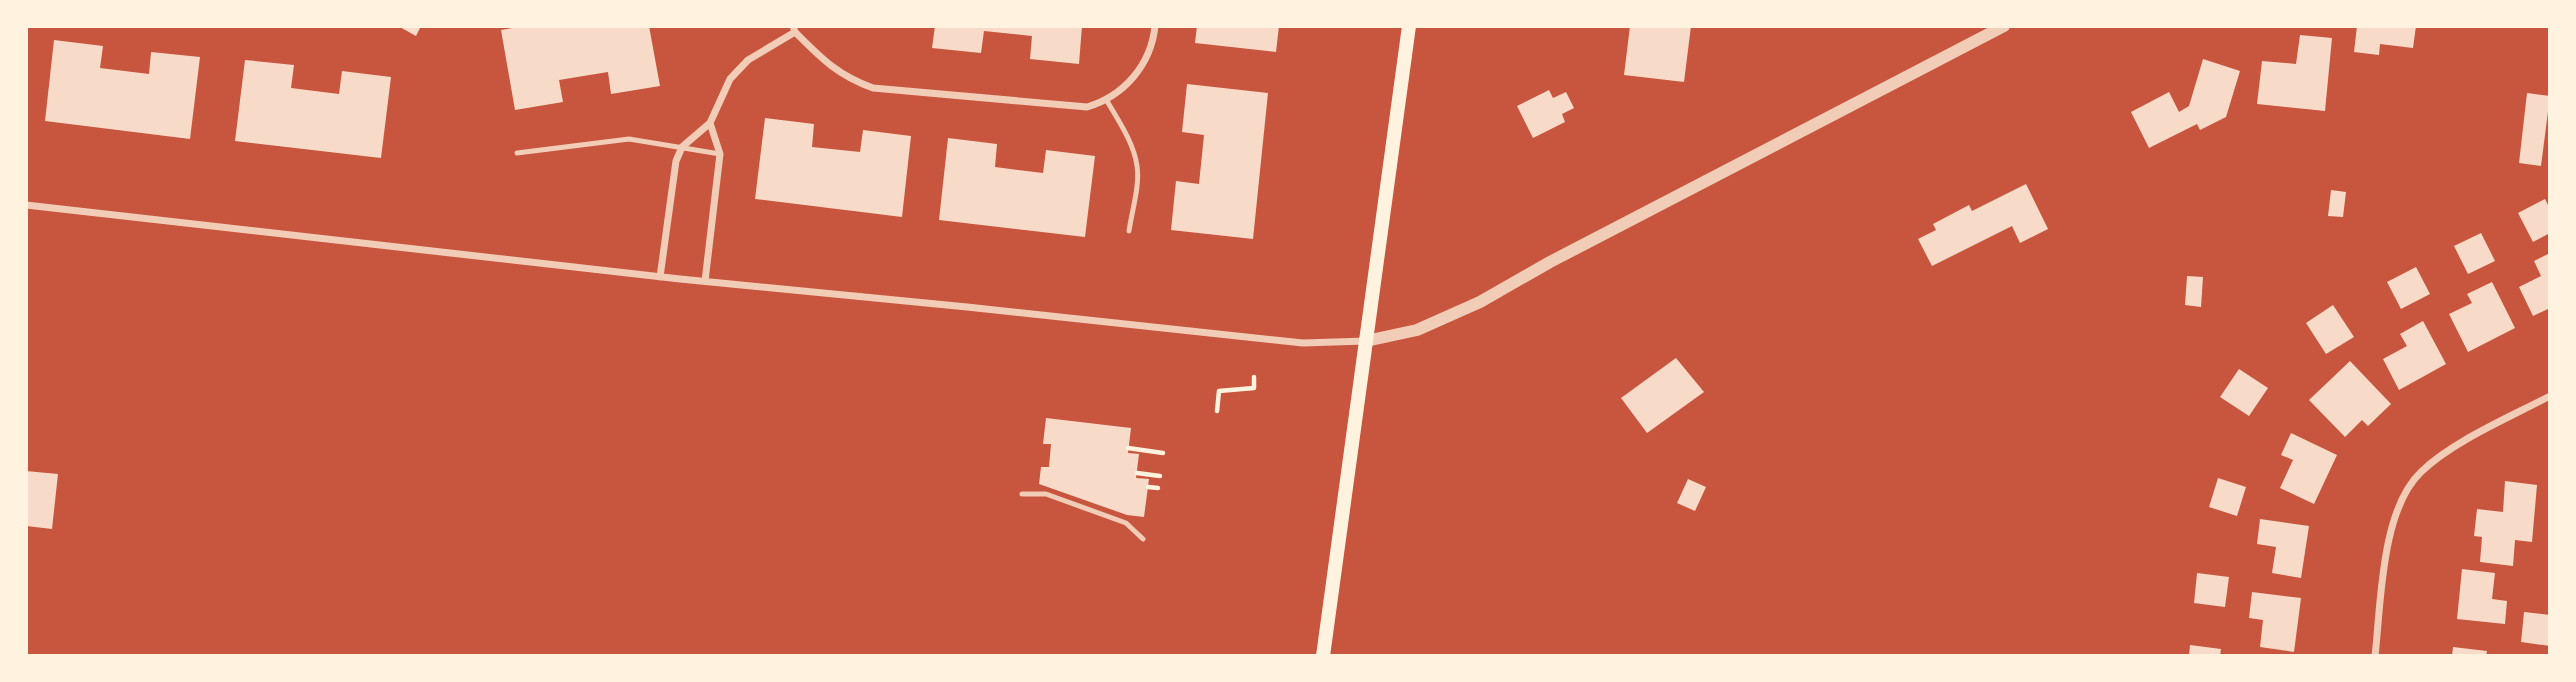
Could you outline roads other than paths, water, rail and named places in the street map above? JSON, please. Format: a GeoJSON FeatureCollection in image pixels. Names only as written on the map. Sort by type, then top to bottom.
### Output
{"type":"FeatureCollection","features":[{"type":"Feature","properties":{"kind":"main road"},"geometry":{"type":"LineString","coordinates":[[1323,656],[1409,26]]}},
{"type":"Feature","properties":{"kind":"street"},"geometry":{"type":"LineString","coordinates":[[660,277],[673,178],[682,147],[710,123],[730,79],[748,60],[794,29],[830,67],[873,88],[1087,107],[1107,101],[1133,78],[1154,39],[1155,26]]}},
{"type":"Feature","properties":{"kind":"street"},"geometry":{"type":"LineString","coordinates":[[26,205],[705,282],[1303,343],[1366,341],[1417,330],[1480,302],[1550,262],[2004,26]]}},
{"type":"Feature","properties":{"kind":"street"},"geometry":{"type":"LineString","coordinates":[[705,282],[720,154],[710,123]]}},
{"type":"Feature","properties":{"kind":"street"},"geometry":{"type":"LineString","coordinates":[[2375,656],[2385,564],[2395,519],[2405,494],[2419,473],[2443,454],[2550,396]]}},
{"type":"Feature","properties":{"kind":"lane"},"geometry":{"type":"LineString","coordinates":[[1107,101],[1137,164],[1129,231]]}},
{"type":"Feature","properties":{"kind":"lane"},"geometry":{"type":"LineString","coordinates":[[517,153],[618,139],[651,141],[720,154]]}},
{"type":"Feature","properties":{"kind":"lane"},"geometry":{"type":"LineString","coordinates":[[1022,494],[1046,494],[1126,523],[1143,539]]}}]}
